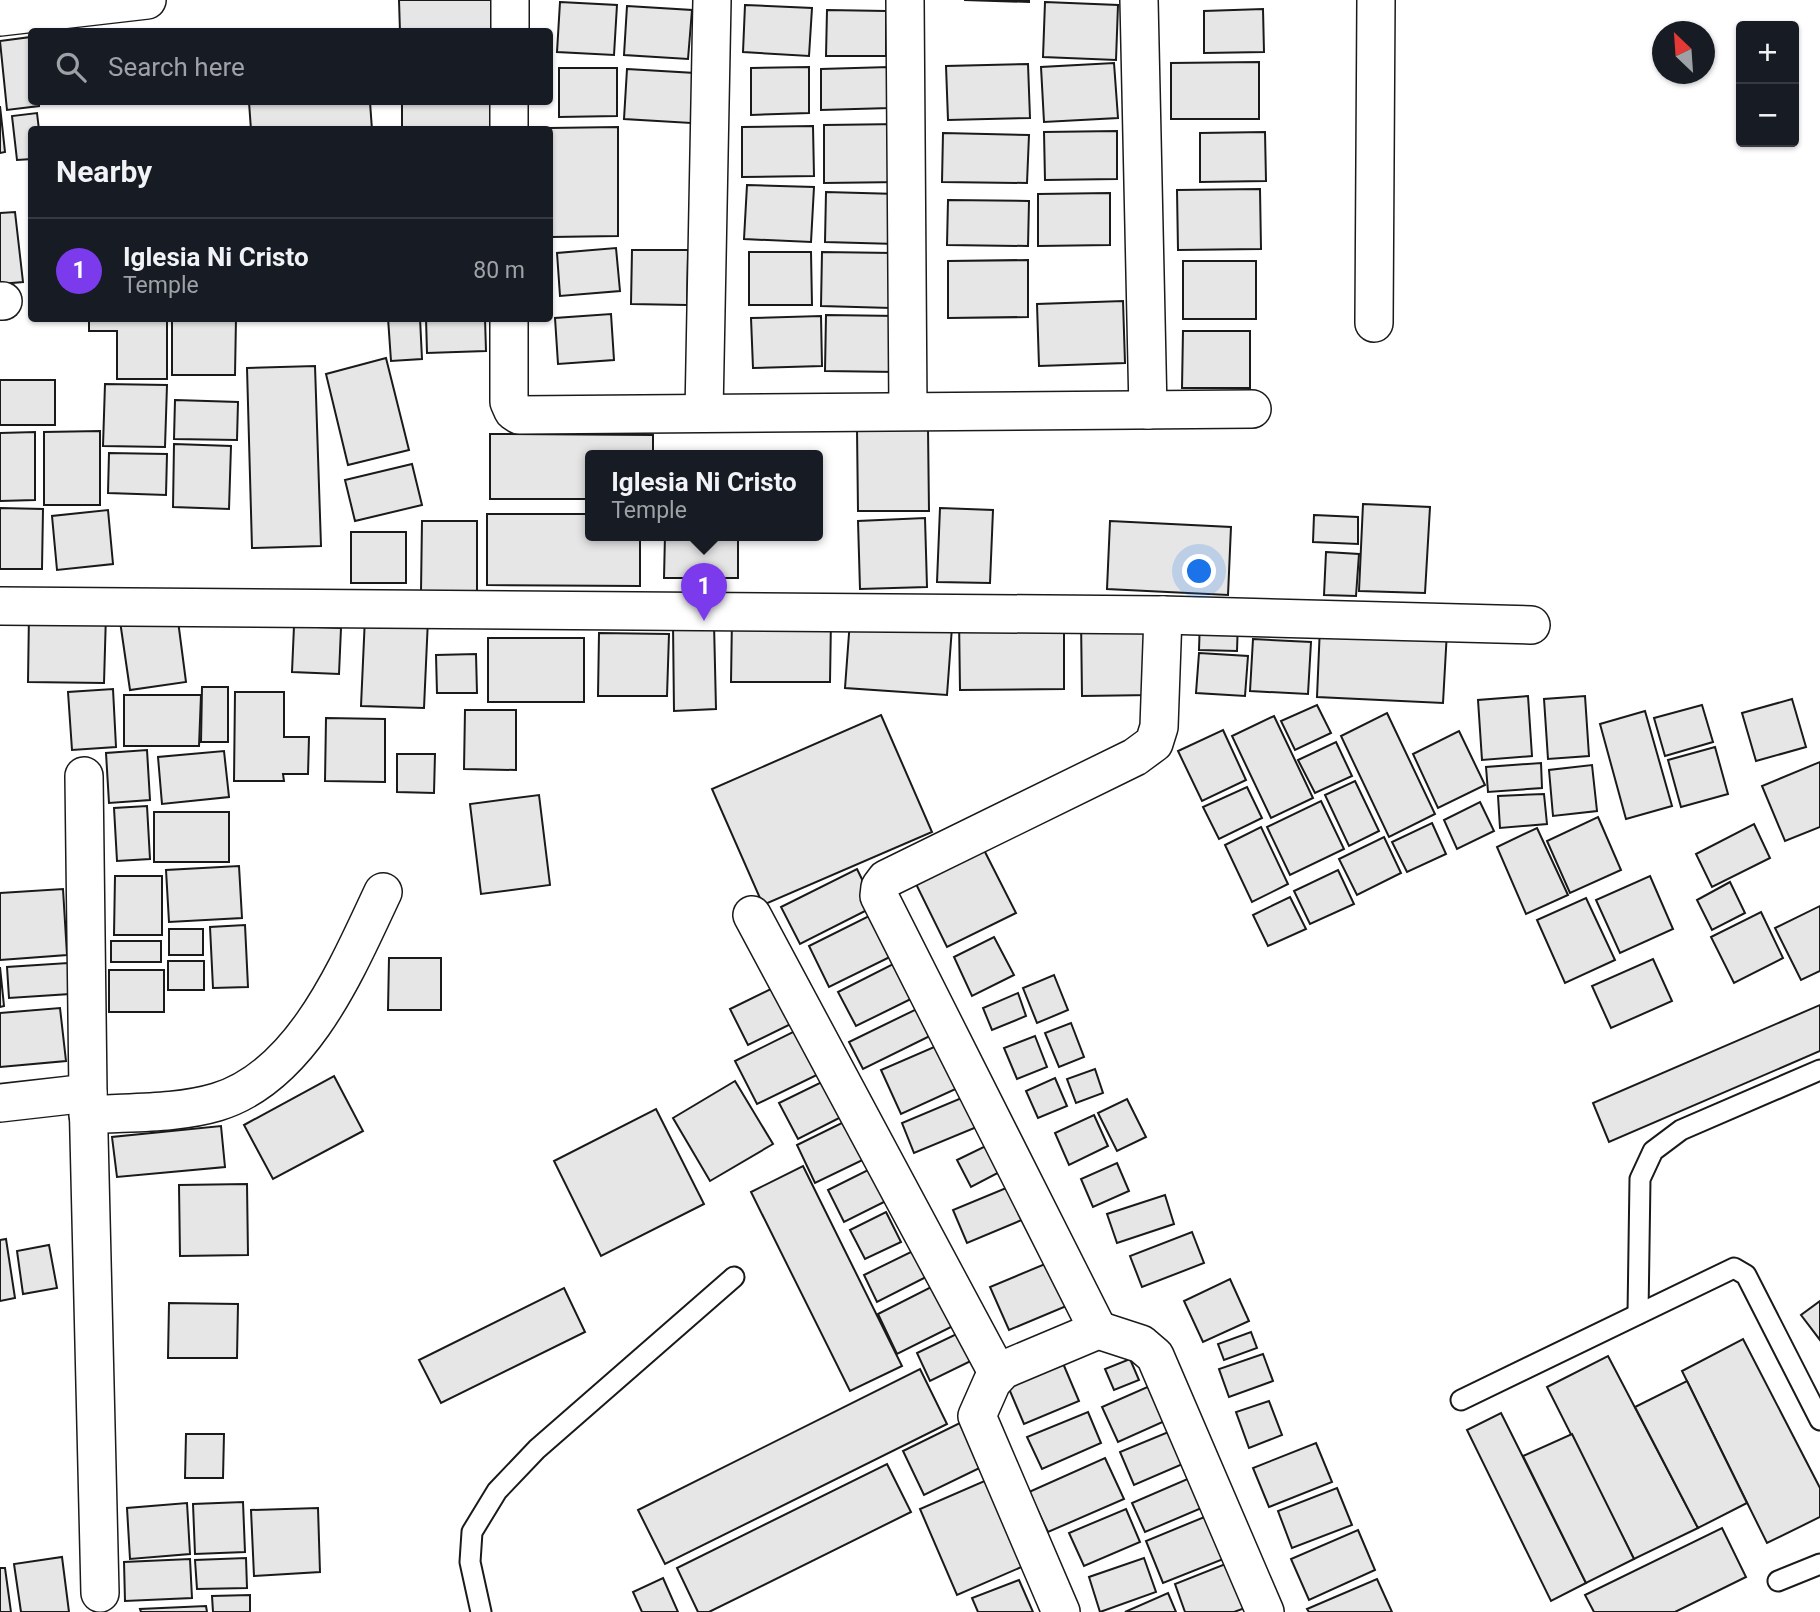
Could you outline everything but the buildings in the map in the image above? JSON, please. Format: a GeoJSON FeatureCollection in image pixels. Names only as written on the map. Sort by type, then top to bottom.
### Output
{"type":"FeatureCollection","features":[{"type":"Feature","properties":{"kind":"street"},"geometry":{"type":"LineString","coordinates":[[0,17],[147,0]]}},
{"type":"Feature","properties":{"kind":"street"},"geometry":{"type":"LineString","coordinates":[[510,0],[510,28]]}},
{"type":"Feature","properties":{"kind":"street"},"geometry":{"type":"LineString","coordinates":[[704,413],[712,0]]}},
{"type":"Feature","properties":{"kind":"street"},"geometry":{"type":"LineString","coordinates":[[905,0],[908,411]]}},
{"type":"Feature","properties":{"kind":"street"},"geometry":{"type":"LineString","coordinates":[[1139,0],[1148,410]]}},
{"type":"Feature","properties":{"kind":"street"},"geometry":{"type":"LineString","coordinates":[[1374,323],[1376,0]]}},
{"type":"Feature","properties":{"kind":"street"},"geometry":{"type":"LineString","coordinates":[[509,105],[509,126]]}},
{"type":"Feature","properties":{"kind":"street"},"geometry":{"type":"LineString","coordinates":[[509,322],[509,402],[513,411],[519,415],[1252,409]]}},
{"type":"Feature","properties":{"kind":"street"},"geometry":{"type":"LineString","coordinates":[[0,606],[1163,615],[1531,625]]}},
{"type":"Feature","properties":{"kind":"street"},"geometry":{"type":"LineString","coordinates":[[1098,1329],[879,896],[880,887],[886,880],[1135,757],[1154,743],[1159,727],[1163,615]]}},
{"type":"Feature","properties":{"kind":"street"},"geometry":{"type":"LineString","coordinates":[[84,776],[88,1104],[100,1593]]}},
{"type":"Feature","properties":{"kind":"street"},"geometry":{"type":"LineString","coordinates":[[0,1102],[218,1102],[257,1081],[292,1051],[325,1006],[383,892]]}},
{"type":"Feature","properties":{"kind":"street"},"geometry":{"type":"LineString","coordinates":[[752,915],[998,1374]]}},
{"type":"Feature","properties":{"kind":"street"},"geometry":{"type":"LineString","coordinates":[[1061,1612],[977,1416],[998,1374],[1098,1329],[1141,1344],[1155,1356],[1265,1612]]}},
{"type":"Feature","properties":{"kind":"lane"},"geometry":{"type":"LineString","coordinates":[[1638,1314],[1640,1179],[1653,1151],[1681,1130],[1820,1070]]}},
{"type":"Feature","properties":{"kind":"lane"},"geometry":{"type":"LineString","coordinates":[[1461,1400],[1734,1268],[1742,1270],[1820,1420]]}},
{"type":"Feature","properties":{"kind":"lane"},"geometry":{"type":"LineString","coordinates":[[481,1612],[470,1562],[472,1532],[497,1491],[537,1449],[734,1277]]}},
{"type":"Feature","properties":{"kind":"lane"},"geometry":{"type":"LineString","coordinates":[[1778,1581],[1820,1564]]}},
{"type":"Feature","properties":{"kind":"place","name":"Iglesia Ni Cristo"},"geometry":{"type":"Point","coordinates":[704,621]}}]}
